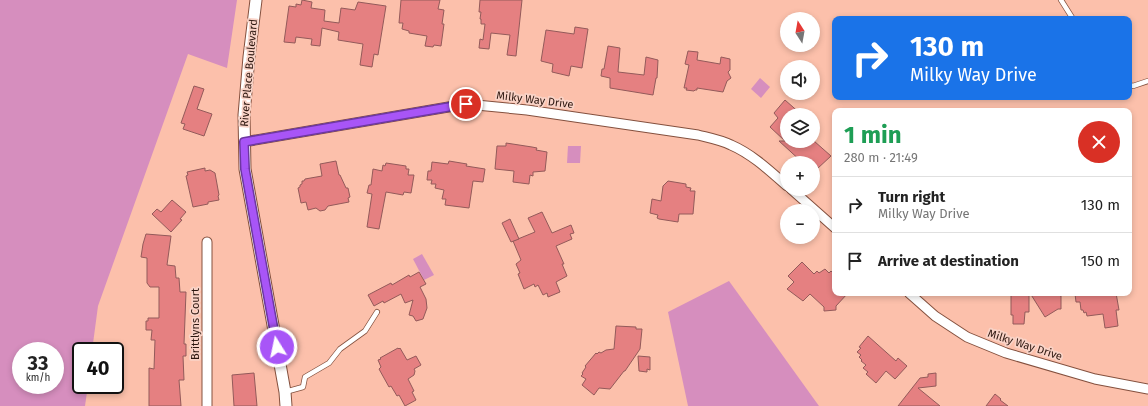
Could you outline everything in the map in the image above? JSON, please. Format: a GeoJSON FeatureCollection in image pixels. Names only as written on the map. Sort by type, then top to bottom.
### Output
{"type":"FeatureCollection","features":[{"type":"Feature","properties":{"kind":"street","name":"River Place Boulevard"},"geometry":{"type":"LineString","coordinates":[[256,0],[248,57],[244,142],[245,169],[285,392],[286,406]]}},
{"type":"Feature","properties":{"kind":"street","name":"Milky Way Drive"},"geometry":{"type":"LineString","coordinates":[[244,142],[466,104],[528,110],[706,137],[733,145],[753,158],[780,180]]}},
{"type":"Feature","properties":{"kind":"street"},"geometry":{"type":"LineString","coordinates":[[799,196],[832,225]]}},
{"type":"Feature","properties":{"kind":"street","name":"Brittlyns Court"},"geometry":{"type":"LineString","coordinates":[[207,242],[207,406]]}},
{"type":"Feature","properties":{"kind":"street","name":"Milky Way Drive"},"geometry":{"type":"LineString","coordinates":[[912,296],[935,316],[967,337],[1006,353],[1095,378],[1148,389]]}},
{"type":"Feature","properties":{"kind":"lane"},"geometry":{"type":"LineString","coordinates":[[1061,0],[1072,16]]}},
{"type":"Feature","properties":{"kind":"lane"},"geometry":{"type":"LineString","coordinates":[[1132,86],[1148,81]]}},
{"type":"Feature","properties":{"kind":"lane"},"geometry":{"type":"LineString","coordinates":[[285,392],[303,388],[305,377],[329,363],[340,349],[365,330],[378,312]]}},
{"type":"Feature","properties":{"kind":"shaded area"},"geometry":{"type":"Polygon","coordinates":[[[0,0],[237,0],[227,68],[188,54],[98,306],[93,342],[72,342],[72,394],[87,394],[85,406],[0,406],[0,0]]]}},
{"type":"Feature","properties":{"kind":"shaded area"},"geometry":{"type":"Polygon","coordinates":[[[760,78],[770,87],[761,98],[751,89],[760,78]]]}},
{"type":"Feature","properties":{"kind":"shaded area"},"geometry":{"type":"Polygon","coordinates":[[[568,146],[581,146],[580,163],[567,163],[568,146]]]}},
{"type":"Feature","properties":{"kind":"shaded area"},"geometry":{"type":"Polygon","coordinates":[[[422,254],[434,275],[424,280],[413,259],[422,254]]]}},
{"type":"Feature","properties":{"kind":"shaded area"},"geometry":{"type":"Polygon","coordinates":[[[729,281],[819,406],[688,406],[668,312],[729,281]]]}},
{"type":"Feature","properties":{"kind":"building"},"geometry":{"type":"Polygon","coordinates":[[[302,0],[312,2],[311,8],[325,10],[324,21],[339,23],[341,8],[355,10],[358,2],[386,6],[378,55],[374,54],[372,67],[360,65],[363,44],[338,40],[339,32],[322,28],[320,46],[311,45],[312,39],[296,37],[295,43],[284,42],[289,6],[296,7],[296,4],[301,5],[302,0]]]}},
{"type":"Feature","properties":{"kind":"building"},"geometry":{"type":"Polygon","coordinates":[[[401,0],[440,0],[438,9],[444,10],[441,46],[425,46],[427,36],[409,33],[409,31],[402,29],[403,23],[399,23],[401,0]]]}},
{"type":"Feature","properties":{"kind":"building"},"geometry":{"type":"Polygon","coordinates":[[[480,0],[522,0],[516,56],[507,55],[510,35],[491,33],[489,49],[479,48],[480,39],[483,40],[485,24],[481,24],[481,12],[479,12],[480,0]]]}},
{"type":"Feature","properties":{"kind":"building"},"geometry":{"type":"Polygon","coordinates":[[[575,27],[588,29],[582,68],[571,66],[569,76],[552,72],[553,64],[541,61],[546,30],[574,34],[575,27]]]}},
{"type":"Feature","properties":{"kind":"building"},"geometry":{"type":"Polygon","coordinates":[[[608,46],[620,48],[618,72],[644,75],[646,57],[658,60],[657,78],[653,95],[610,88],[610,78],[601,76],[602,69],[604,69],[608,46]]]}},
{"type":"Feature","properties":{"kind":"building"},"geometry":{"type":"Polygon","coordinates":[[[688,51],[698,52],[697,60],[720,64],[721,57],[730,59],[730,70],[728,72],[731,78],[727,81],[723,92],[697,88],[697,90],[694,91],[686,90],[687,88],[684,88],[689,65],[685,64],[688,51]]]}},
{"type":"Feature","properties":{"kind":"building"},"geometry":{"type":"Polygon","coordinates":[[[194,86],[204,89],[197,109],[212,114],[204,136],[183,129],[185,124],[181,123],[194,86]]]}},
{"type":"Feature","properties":{"kind":"building"},"geometry":{"type":"Polygon","coordinates":[[[785,100],[794,108],[780,108],[780,136],[770,127],[778,118],[774,113],[785,100]]]}},
{"type":"Feature","properties":{"kind":"building"},"geometry":{"type":"Polygon","coordinates":[[[506,143],[537,148],[536,150],[547,152],[545,171],[533,172],[533,176],[530,175],[529,184],[513,182],[514,171],[495,169],[497,146],[506,146],[506,143]]]}},
{"type":"Feature","properties":{"kind":"building"},"geometry":{"type":"Polygon","coordinates":[[[820,146],[831,156],[820,166],[820,156],[795,156],[787,148],[820,148],[820,146]]]}},
{"type":"Feature","properties":{"kind":"building"},"geometry":{"type":"Polygon","coordinates":[[[336,161],[339,175],[346,188],[348,188],[350,197],[348,198],[349,202],[328,206],[325,210],[320,211],[316,208],[308,210],[306,202],[301,203],[298,188],[302,184],[302,181],[305,179],[322,176],[320,164],[336,161]]]}},
{"type":"Feature","properties":{"kind":"building"},"geometry":{"type":"Polygon","coordinates":[[[449,161],[485,169],[483,182],[473,181],[469,208],[445,205],[446,199],[442,199],[444,190],[435,188],[436,184],[431,184],[432,180],[427,180],[428,171],[431,171],[432,162],[448,164],[449,161]]]}},
{"type":"Feature","properties":{"kind":"building"},"geometry":{"type":"Polygon","coordinates":[[[386,163],[406,166],[406,169],[409,169],[408,175],[414,175],[411,193],[404,192],[403,195],[386,192],[379,229],[367,227],[372,194],[367,193],[369,185],[371,185],[373,169],[382,171],[383,165],[385,166],[386,163]]]}},
{"type":"Feature","properties":{"kind":"building"},"geometry":{"type":"Polygon","coordinates":[[[205,168],[205,171],[210,170],[215,173],[219,200],[193,207],[186,176],[188,175],[187,172],[205,168]]]}},
{"type":"Feature","properties":{"kind":"building"},"geometry":{"type":"Polygon","coordinates":[[[668,181],[686,184],[686,187],[691,188],[690,191],[695,191],[693,214],[679,214],[678,222],[659,219],[657,218],[658,215],[650,213],[652,199],[661,201],[663,186],[668,181]]]}},
{"type":"Feature","properties":{"kind":"building"},"geometry":{"type":"Polygon","coordinates":[[[172,200],[186,212],[180,219],[182,220],[171,232],[152,214],[157,209],[161,212],[172,200]]]}},
{"type":"Feature","properties":{"kind":"building"},"geometry":{"type":"Polygon","coordinates":[[[542,212],[552,233],[571,225],[574,233],[570,234],[572,239],[556,246],[564,264],[562,264],[567,276],[556,282],[560,292],[548,297],[547,293],[543,295],[538,285],[535,287],[534,284],[524,289],[516,264],[521,260],[513,241],[535,232],[528,218],[542,212]]]}},
{"type":"Feature","properties":{"kind":"building"},"geometry":{"type":"Polygon","coordinates":[[[510,219],[519,239],[511,242],[502,223],[510,219]]]}},
{"type":"Feature","properties":{"kind":"building"},"geometry":{"type":"Polygon","coordinates":[[[146,234],[171,236],[167,265],[175,266],[176,278],[179,278],[180,292],[186,292],[184,344],[186,344],[186,356],[183,356],[184,380],[179,380],[181,406],[149,406],[149,368],[154,369],[155,340],[151,340],[152,330],[146,330],[146,321],[148,321],[148,318],[159,318],[159,287],[150,287],[147,283],[147,258],[141,257],[146,234]]]}},
{"type":"Feature","properties":{"kind":"building"},"geometry":{"type":"Polygon","coordinates":[[[802,262],[814,274],[817,271],[819,273],[825,269],[829,273],[831,271],[832,296],[845,296],[836,306],[836,310],[824,311],[824,307],[810,294],[803,301],[787,289],[794,282],[788,276],[802,262]]]}},
{"type":"Feature","properties":{"kind":"building"},"geometry":{"type":"Polygon","coordinates":[[[419,272],[426,284],[420,287],[426,299],[427,308],[423,319],[416,321],[413,316],[409,315],[413,300],[405,303],[401,294],[384,303],[383,301],[374,306],[368,295],[391,283],[392,285],[409,275],[410,277],[419,272]]]}},
{"type":"Feature","properties":{"kind":"building"},"geometry":{"type":"Polygon","coordinates":[[[1011,296],[1029,296],[1029,312],[1025,312],[1024,324],[1013,324],[1013,315],[1011,315],[1011,296]]]}},
{"type":"Feature","properties":{"kind":"building"},"geometry":{"type":"Polygon","coordinates":[[[1032,296],[1061,296],[1061,309],[1058,309],[1045,317],[1032,296]]]}},
{"type":"Feature","properties":{"kind":"building"},"geometry":{"type":"Polygon","coordinates":[[[1075,296],[1117,296],[1119,310],[1116,310],[1118,326],[1105,328],[1103,314],[1087,316],[1086,312],[1084,313],[1083,310],[1081,310],[1080,302],[1076,302],[1075,296]]]}},
{"type":"Feature","properties":{"kind":"building"},"geometry":{"type":"Polygon","coordinates":[[[616,326],[636,327],[636,329],[642,329],[640,349],[610,389],[599,388],[594,395],[582,385],[586,379],[581,376],[586,367],[585,366],[596,353],[614,349],[616,326]]]}},
{"type":"Feature","properties":{"kind":"building"},"geometry":{"type":"Polygon","coordinates":[[[868,336],[896,361],[898,358],[907,366],[895,379],[886,371],[876,383],[866,374],[868,372],[863,368],[866,365],[861,361],[862,360],[859,357],[861,355],[857,352],[868,336]]]}},
{"type":"Feature","properties":{"kind":"building"},"geometry":{"type":"Polygon","coordinates":[[[400,348],[407,360],[416,356],[421,365],[414,369],[414,375],[408,379],[414,391],[412,392],[416,400],[405,406],[399,395],[397,396],[391,386],[389,387],[379,369],[381,367],[378,360],[400,348]]]}},
{"type":"Feature","properties":{"kind":"building"},"geometry":{"type":"Polygon","coordinates":[[[638,356],[650,357],[650,370],[647,369],[647,372],[639,371],[638,356]]]}},
{"type":"Feature","properties":{"kind":"building"},"geometry":{"type":"Polygon","coordinates":[[[254,373],[257,406],[234,406],[232,375],[254,373]]]}},
{"type":"Feature","properties":{"kind":"building"},"geometry":{"type":"Polygon","coordinates":[[[936,373],[936,386],[918,388],[940,406],[898,406],[920,378],[928,377],[928,374],[936,373]]]}},
{"type":"Feature","properties":{"kind":"building"},"geometry":{"type":"Polygon","coordinates":[[[995,394],[1001,399],[1000,400],[1008,406],[986,406],[995,394]]]}},
{"type":"Feature","properties":{"kind":"route"},"geometry":{"type":"LineString","coordinates":[[277,347],[245,169],[244,142],[466,104]]}}]}
